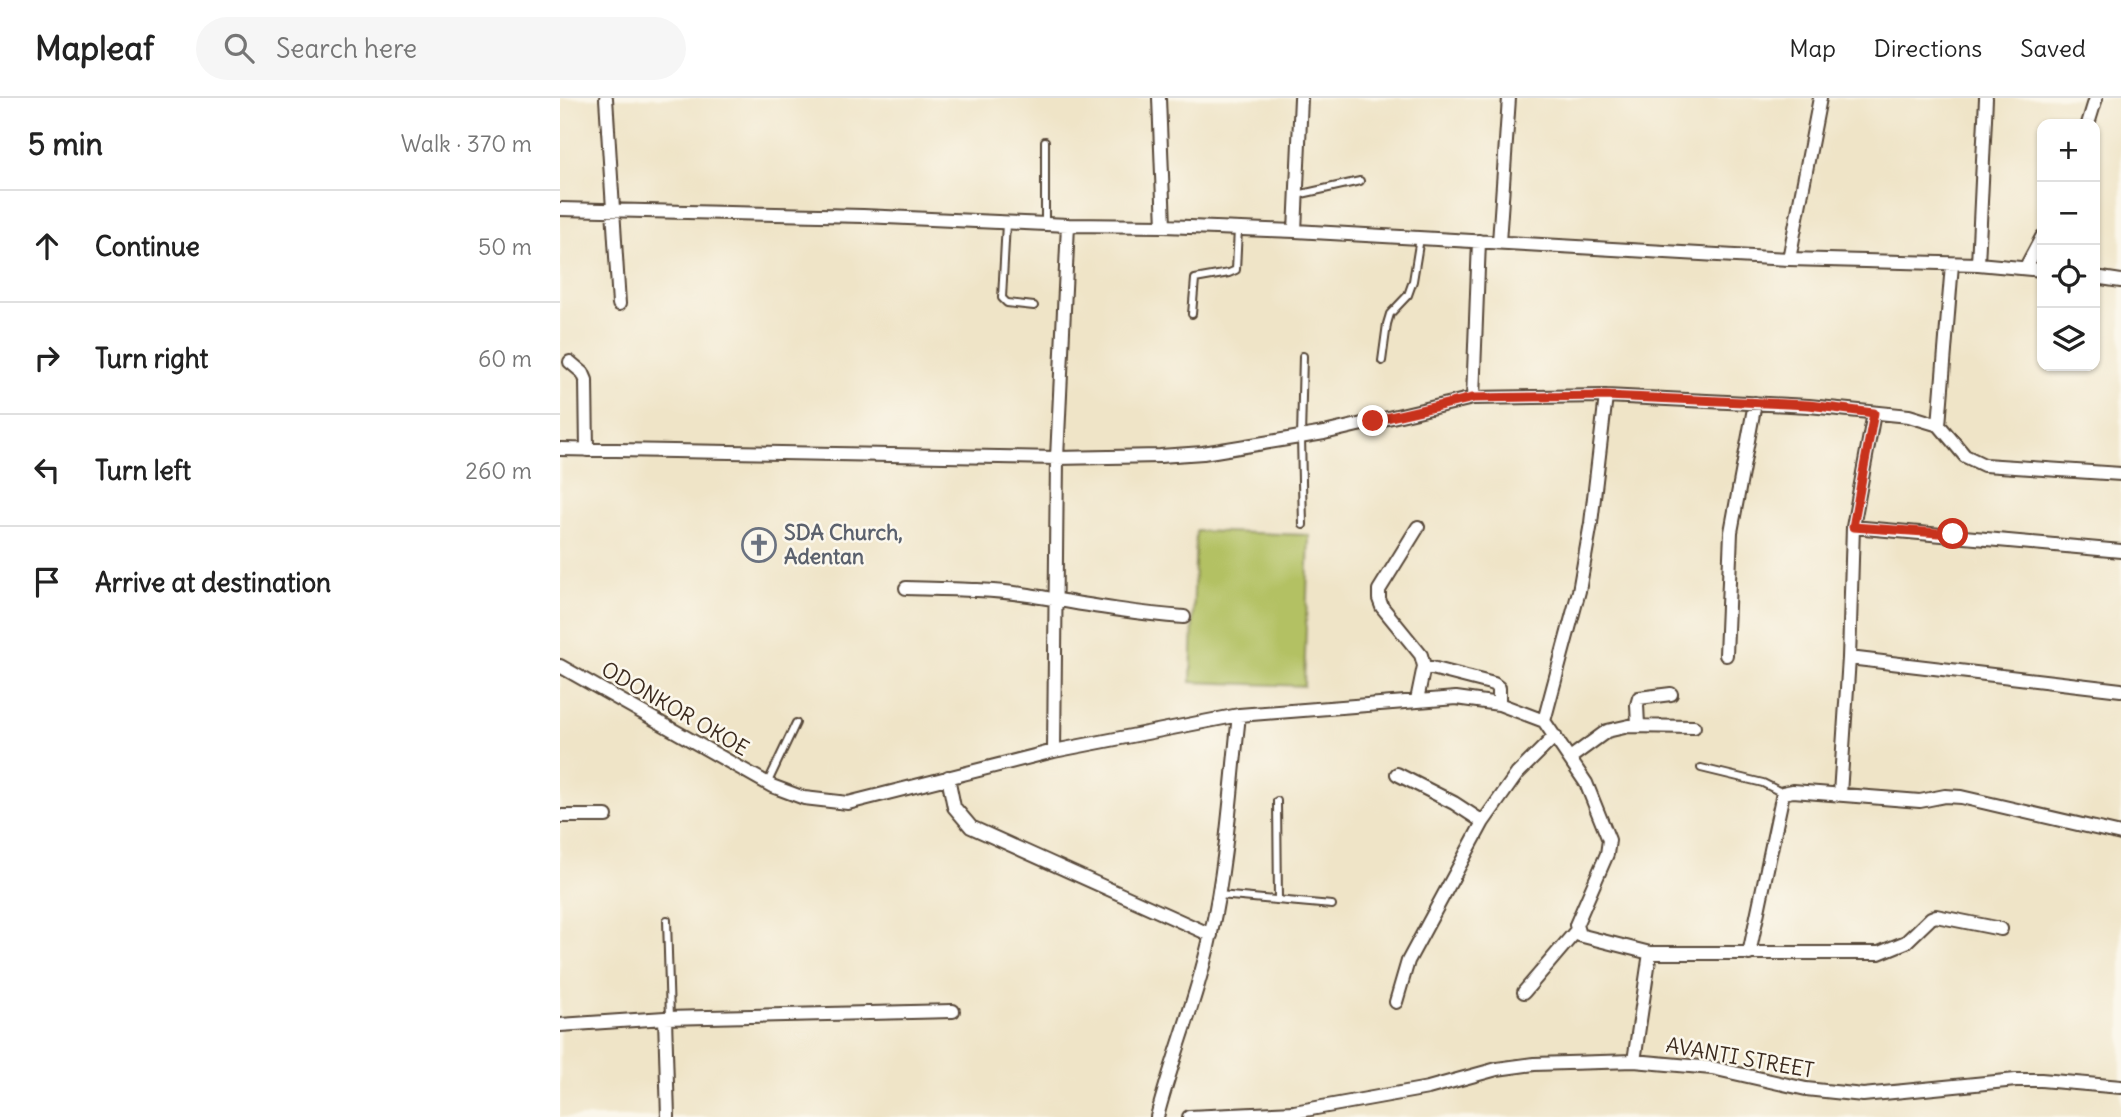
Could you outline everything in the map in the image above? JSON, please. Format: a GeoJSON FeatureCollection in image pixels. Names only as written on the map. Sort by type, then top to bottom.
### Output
{"type":"FeatureCollection","features":[{"type":"Feature","properties":{"kind":"street"},"geometry":{"type":"LineString","coordinates":[[606,98],[619,304]]}},
{"type":"Feature","properties":{"kind":"street"},"geometry":{"type":"LineString","coordinates":[[1159,98],[1164,226]]}},
{"type":"Feature","properties":{"kind":"street"},"geometry":{"type":"LineString","coordinates":[[1295,231],[1301,98]]}},
{"type":"Feature","properties":{"kind":"street"},"geometry":{"type":"LineString","coordinates":[[1499,242],[1509,98]]}},
{"type":"Feature","properties":{"kind":"street"},"geometry":{"type":"LineString","coordinates":[[1790,259],[1820,98]]}},
{"type":"Feature","properties":{"kind":"street"},"geometry":{"type":"LineString","coordinates":[[1978,264],[1986,98]]}},
{"type":"Feature","properties":{"kind":"street"},"geometry":{"type":"LineString","coordinates":[[2090,119],[2096,98]]}},
{"type":"Feature","properties":{"kind":"street"},"geometry":{"type":"LineString","coordinates":[[560,209],[1295,231],[1790,259],[1978,264],[2037,269]]}},
{"type":"Feature","properties":{"kind":"street"},"geometry":{"type":"LineString","coordinates":[[1054,751],[1057,458],[1068,225]]}},
{"type":"Feature","properties":{"kind":"street"},"geometry":{"type":"LineString","coordinates":[[1473,398],[1479,241]]}},
{"type":"Feature","properties":{"kind":"street"},"geometry":{"type":"LineString","coordinates":[[2026,267],[2038,245]]}},
{"type":"Feature","properties":{"kind":"street"},"geometry":{"type":"LineString","coordinates":[[1939,425],[1952,264]]}},
{"type":"Feature","properties":{"kind":"street"},"geometry":{"type":"LineString","coordinates":[[2100,278],[2121,281]]}},
{"type":"Feature","properties":{"kind":"street"},"geometry":{"type":"LineString","coordinates":[[570,362],[583,373],[586,380],[587,450]]}},
{"type":"Feature","properties":{"kind":"street"},"geometry":{"type":"LineString","coordinates":[[1524,992],[1576,931],[1576,925],[1607,853],[1609,840],[1594,799],[1544,720],[1579,591],[1591,523],[1606,396]]}},
{"type":"Feature","properties":{"kind":"street"},"geometry":{"type":"LineString","coordinates":[[560,449],[1057,458],[1160,456],[1203,453],[1301,437],[1473,398],[1606,396],[1809,405],[1909,416],[1939,425],[1965,456],[1984,465],[2121,474]]}},
{"type":"Feature","properties":{"kind":"street"},"geometry":{"type":"LineString","coordinates":[[1726,655],[1731,533],[1755,403]]}},
{"type":"Feature","properties":{"kind":"street"},"geometry":{"type":"LineString","coordinates":[[1840,794],[1849,658],[1853,527],[1874,413]]}},
{"type":"Feature","properties":{"kind":"street"},"geometry":{"type":"LineString","coordinates":[[1417,700],[1424,666],[1421,655],[1382,607],[1379,590],[1418,527]]}},
{"type":"Feature","properties":{"kind":"street"},"geometry":{"type":"LineString","coordinates":[[1853,527],[2121,551]]}},
{"type":"Feature","properties":{"kind":"street"},"geometry":{"type":"LineString","coordinates":[[906,588],[985,590],[1125,612],[1184,617]]}},
{"type":"Feature","properties":{"kind":"street"},"geometry":{"type":"LineString","coordinates":[[1849,658],[2121,690]]}},
{"type":"Feature","properties":{"kind":"street","name":"ODONKOR OKOE"},"geometry":{"type":"LineString","coordinates":[[560,666],[769,785],[804,798],[848,803],[1054,751],[1239,715],[1456,698],[1499,704],[1544,720]]}},
{"type":"Feature","properties":{"kind":"street"},"geometry":{"type":"LineString","coordinates":[[1424,666],[1494,684],[1499,688],[1499,704]]}},
{"type":"Feature","properties":{"kind":"street"},"geometry":{"type":"LineString","coordinates":[[1638,725],[1639,698],[1671,694]]}},
{"type":"Feature","properties":{"kind":"street"},"geometry":{"type":"LineString","coordinates":[[1157,1117],[1166,1081],[1191,1013],[1211,935],[1219,895],[1239,715]]}},
{"type":"Feature","properties":{"kind":"street"},"geometry":{"type":"LineString","coordinates":[[1570,758],[1607,732],[1638,725],[1694,727]]}},
{"type":"Feature","properties":{"kind":"street"},"geometry":{"type":"LineString","coordinates":[[1396,1002],[1408,961],[1483,822],[1517,774],[1555,736]]}},
{"type":"Feature","properties":{"kind":"street"},"geometry":{"type":"LineString","coordinates":[[1397,774],[1454,803],[1483,822]]}},
{"type":"Feature","properties":{"kind":"street"},"geometry":{"type":"LineString","coordinates":[[948,777],[954,807],[971,827],[1211,935]]}},
{"type":"Feature","properties":{"kind":"street"},"geometry":{"type":"LineString","coordinates":[[1749,954],[1783,793],[1793,791],[1920,801],[1945,796],[1961,797],[2121,834]]}},
{"type":"Feature","properties":{"kind":"street"},"geometry":{"type":"LineString","coordinates":[[560,816],[606,816]]}},
{"type":"Feature","properties":{"kind":"street"},"geometry":{"type":"LineString","coordinates":[[1576,931],[1579,935],[1650,953],[1749,954],[1879,953],[1906,942],[1936,916],[2001,929]]}},
{"type":"Feature","properties":{"kind":"street"},"geometry":{"type":"LineString","coordinates":[[1634,1060],[1650,953]]}},
{"type":"Feature","properties":{"kind":"street"},"geometry":{"type":"LineString","coordinates":[[560,1025],[668,1018],[953,1011]]}},
{"type":"Feature","properties":{"kind":"street"},"geometry":{"type":"LineString","coordinates":[[668,1018],[668,1117]]}},
{"type":"Feature","properties":{"kind":"street","name":"AVANTI STREET"},"geometry":{"type":"LineString","coordinates":[[1189,1117],[1307,1110],[1428,1088],[1497,1069],[1534,1064],[1634,1060],[1712,1068],[1806,1089],[1863,1095],[2016,1080],[2121,1087]]}},
{"type":"Feature","properties":{"kind":"lane"},"geometry":{"type":"LineString","coordinates":[[1045,141],[1045,224]]}},
{"type":"Feature","properties":{"kind":"lane"},"geometry":{"type":"LineString","coordinates":[[1297,195],[1360,181]]}},
{"type":"Feature","properties":{"kind":"lane"},"geometry":{"type":"LineString","coordinates":[[1006,223],[1002,298],[1007,303],[1034,306]]}},
{"type":"Feature","properties":{"kind":"lane"},"geometry":{"type":"LineString","coordinates":[[1192,314],[1195,279],[1236,270],[1238,229]]}},
{"type":"Feature","properties":{"kind":"lane"},"geometry":{"type":"LineString","coordinates":[[1382,361],[1390,314],[1408,295],[1420,238]]}},
{"type":"Feature","properties":{"kind":"lane"},"geometry":{"type":"LineString","coordinates":[[1303,356],[1303,525]]}},
{"type":"Feature","properties":{"kind":"lane"},"geometry":{"type":"LineString","coordinates":[[769,785],[796,723]]}},
{"type":"Feature","properties":{"kind":"lane"},"geometry":{"type":"LineString","coordinates":[[1701,768],[1763,783],[1783,793]]}},
{"type":"Feature","properties":{"kind":"lane"},"geometry":{"type":"LineString","coordinates":[[1277,801],[1278,900]]}},
{"type":"Feature","properties":{"kind":"lane"},"geometry":{"type":"LineString","coordinates":[[1219,895],[1332,905]]}},
{"type":"Feature","properties":{"kind":"lane"},"geometry":{"type":"LineString","coordinates":[[667,919],[668,1018]]}},
{"type":"Feature","properties":{"kind":"green space"},"geometry":{"type":"Polygon","coordinates":[[[1196,531],[1309,535],[1304,686],[1191,682],[1196,531]]]}},
{"type":"Feature","properties":{"kind":"place","name":"SDA Church, Adentan"},"geometry":{"type":"Point","coordinates":[759,545]}},
{"type":"Feature","properties":{"kind":"route"},"geometry":{"type":"LineString","coordinates":[[1373,421],[1473,398],[1606,396],[1809,405],[1874,413],[1853,527],[1953,534]]}}]}
